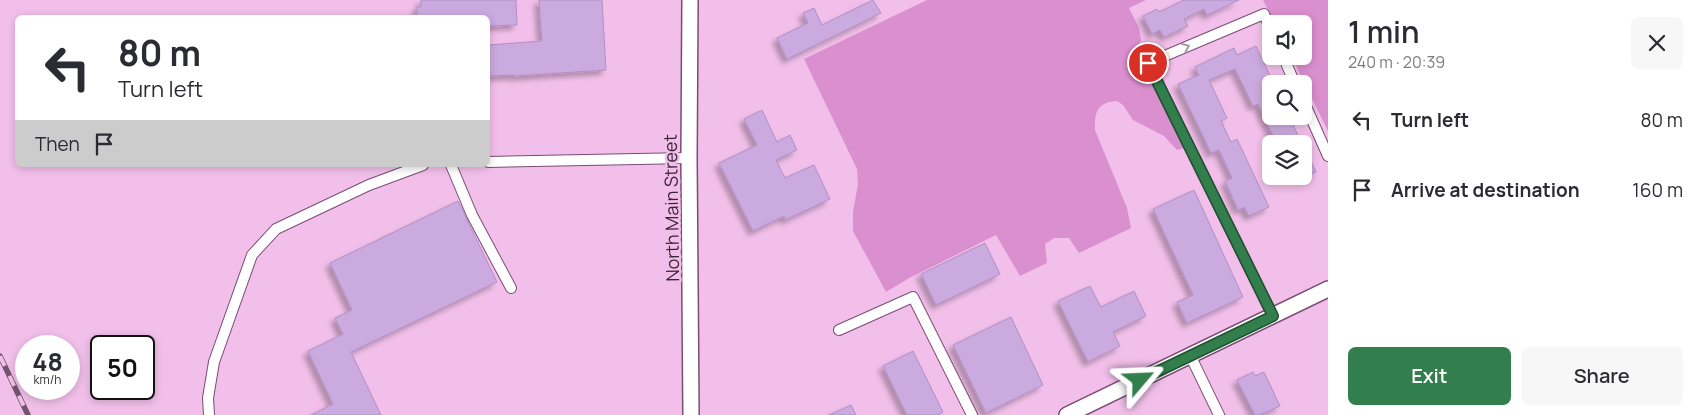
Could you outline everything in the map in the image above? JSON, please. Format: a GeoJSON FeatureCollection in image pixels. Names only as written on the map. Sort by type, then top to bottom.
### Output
{"type":"FeatureCollection","features":[{"type":"Feature","properties":{"kind":"main road","name":"North Main Street"},"geometry":{"type":"LineString","coordinates":[[690,0],[691,415]]}},
{"type":"Feature","properties":{"kind":"main road"},"geometry":{"type":"LineString","coordinates":[[1067,415],[1327,292]]}},
{"type":"Feature","properties":{"kind":"street"},"geometry":{"type":"LineString","coordinates":[[1264,15],[1148,63],[1273,316]]}},
{"type":"Feature","properties":{"kind":"street"},"geometry":{"type":"LineString","coordinates":[[1312,120],[1328,156]]}},
{"type":"Feature","properties":{"kind":"street"},"geometry":{"type":"LineString","coordinates":[[490,162],[689,158]]}},
{"type":"Feature","properties":{"kind":"street"},"geometry":{"type":"LineString","coordinates":[[209,415],[208,398],[214,362],[252,255],[276,229],[370,185],[418,167]]}},
{"type":"Feature","properties":{"kind":"street"},"geometry":{"type":"LineString","coordinates":[[452,167],[472,215],[512,288]]}},
{"type":"Feature","properties":{"kind":"street"},"geometry":{"type":"LineString","coordinates":[[839,330],[913,297],[972,415]]}},
{"type":"Feature","properties":{"kind":"street"},"geometry":{"type":"LineString","coordinates":[[1190,356],[1219,415]]}},
{"type":"Feature","properties":{"kind":"shaded area"},"geometry":{"type":"Polygon","coordinates":[[[927,0],[1146,0],[1129,8],[1139,28],[1141,40],[1136,52],[1184,148],[1177,150],[1164,136],[1133,120],[1123,105],[1117,101],[1105,103],[1098,109],[1095,118],[1095,130],[1127,208],[1131,228],[1079,253],[1069,238],[1054,238],[1045,244],[1047,263],[1020,276],[996,235],[911,277],[886,292],[853,231],[853,212],[858,184],[857,169],[804,59],[927,0]]]}},
{"type":"Feature","properties":{"kind":"shaded area"},"geometry":{"type":"Polygon","coordinates":[[[1263,0],[1328,0],[1328,131],[1312,99],[1312,75],[1300,75],[1295,65],[1312,65],[1312,15],[1270,15],[1263,0]]]}},
{"type":"Feature","properties":{"kind":"building"},"geometry":{"type":"Polygon","coordinates":[[[421,0],[516,0],[517,25],[490,26],[490,15],[417,15],[417,7],[421,7],[421,0]]]}},
{"type":"Feature","properties":{"kind":"building"},"geometry":{"type":"Polygon","coordinates":[[[539,0],[602,0],[606,70],[490,76],[490,45],[542,41],[539,0]]]}},
{"type":"Feature","properties":{"kind":"building"},"geometry":{"type":"Polygon","coordinates":[[[873,0],[881,13],[787,59],[777,38],[808,23],[803,13],[814,8],[822,25],[873,0]]]}},
{"type":"Feature","properties":{"kind":"building"},"geometry":{"type":"Polygon","coordinates":[[[1184,0],[1239,0],[1207,15],[1204,9],[1184,19],[1188,26],[1164,37],[1160,30],[1152,34],[1143,16],[1157,9],[1159,12],[1184,0]]]}},
{"type":"Feature","properties":{"kind":"building"},"geometry":{"type":"Polygon","coordinates":[[[1256,46],[1262,59],[1262,65],[1265,65],[1270,75],[1262,75],[1262,112],[1258,104],[1253,106],[1235,69],[1209,80],[1227,118],[1221,121],[1231,142],[1237,139],[1269,207],[1249,216],[1244,207],[1238,210],[1225,181],[1232,178],[1219,150],[1211,153],[1178,84],[1199,75],[1195,67],[1234,48],[1237,55],[1256,46]]]}},
{"type":"Feature","properties":{"kind":"building"},"geometry":{"type":"Polygon","coordinates":[[[762,110],[777,142],[790,135],[797,150],[776,160],[785,178],[814,165],[830,199],[785,220],[784,216],[753,231],[719,163],[757,145],[744,119],[762,110]]]}},
{"type":"Feature","properties":{"kind":"building"},"geometry":{"type":"Polygon","coordinates":[[[1268,125],[1293,125],[1298,135],[1273,135],[1268,125]]]}},
{"type":"Feature","properties":{"kind":"building"},"geometry":{"type":"Polygon","coordinates":[[[1312,164],[1316,172],[1312,174],[1312,164]]]}},
{"type":"Feature","properties":{"kind":"building"},"geometry":{"type":"Polygon","coordinates":[[[1194,190],[1243,297],[1187,323],[1177,302],[1193,295],[1153,209],[1194,190]]]}},
{"type":"Feature","properties":{"kind":"building"},"geometry":{"type":"Polygon","coordinates":[[[458,201],[497,282],[351,352],[381,415],[311,415],[333,404],[308,351],[343,334],[335,318],[352,310],[330,263],[458,201]]]}},
{"type":"Feature","properties":{"kind":"building"},"geometry":{"type":"Polygon","coordinates":[[[985,243],[1000,274],[936,305],[921,274],[985,243]]]}},
{"type":"Feature","properties":{"kind":"building"},"geometry":{"type":"Polygon","coordinates":[[[1090,286],[1101,307],[1134,291],[1146,316],[1113,332],[1120,346],[1088,362],[1058,301],[1090,286]]]}},
{"type":"Feature","properties":{"kind":"building"},"geometry":{"type":"Polygon","coordinates":[[[1011,317],[1043,385],[986,413],[953,345],[1011,317]]]}},
{"type":"Feature","properties":{"kind":"building"},"geometry":{"type":"Polygon","coordinates":[[[913,351],[943,412],[938,415],[907,415],[883,366],[913,351]]]}},
{"type":"Feature","properties":{"kind":"building"},"geometry":{"type":"Polygon","coordinates":[[[1253,372],[1255,376],[1264,372],[1280,406],[1260,415],[1255,415],[1237,380],[1253,372]]]}},
{"type":"Feature","properties":{"kind":"building"},"geometry":{"type":"Polygon","coordinates":[[[851,405],[856,415],[829,415],[851,405]]]}},
{"type":"Feature","properties":{"kind":"railway"},"geometry":{"type":"LineString","coordinates":[[0,356],[28,415]]}},
{"type":"Feature","properties":{"kind":"route"},"geometry":{"type":"LineString","coordinates":[[1140,380],[1273,316],[1148,63]]}}]}
